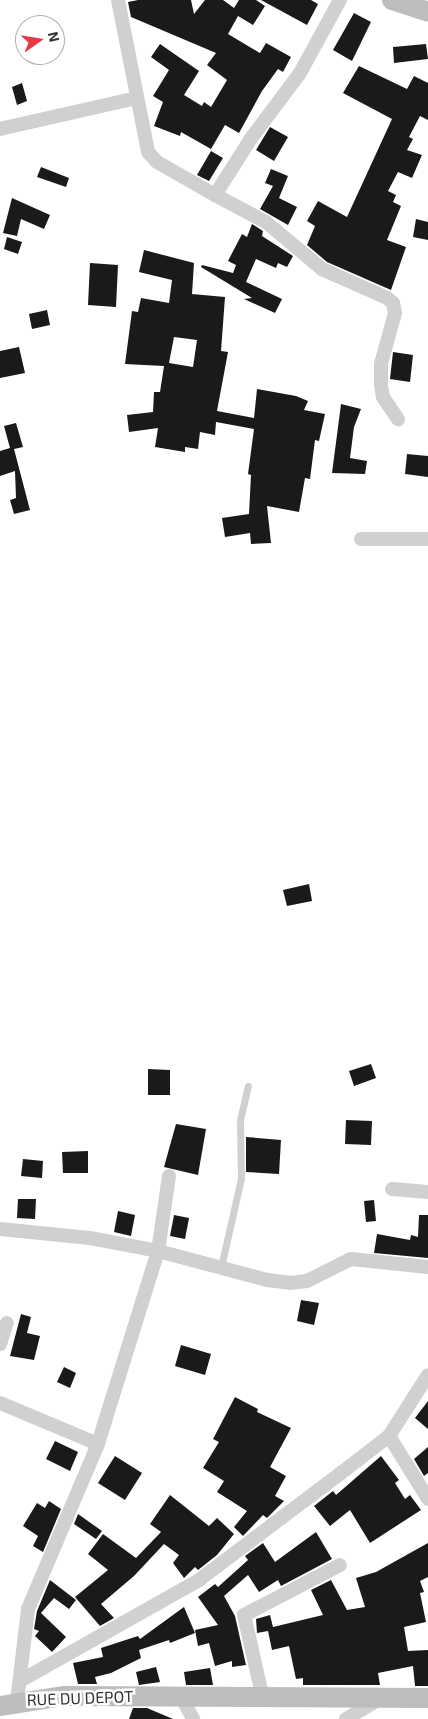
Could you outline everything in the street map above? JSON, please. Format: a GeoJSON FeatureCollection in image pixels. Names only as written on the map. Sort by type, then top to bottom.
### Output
{"type":"FeatureCollection","features":[{"type":"Feature","properties":{"kind":"street"},"geometry":{"type":"LineString","coordinates":[[118,0],[148,152],[157,162],[266,222],[322,269],[387,298],[393,303],[394,313],[381,364],[381,384],[384,397],[398,419]]}},
{"type":"Feature","properties":{"kind":"street"},"geometry":{"type":"LineString","coordinates":[[215,195],[252,137],[300,73],[340,0]]}},
{"type":"Feature","properties":{"kind":"street"},"geometry":{"type":"LineString","coordinates":[[392,0],[428,12]]}},
{"type":"Feature","properties":{"kind":"street"},"geometry":{"type":"LineString","coordinates":[[0,128],[136,98]]}},
{"type":"Feature","properties":{"kind":"street"},"geometry":{"type":"LineString","coordinates":[[361,539],[428,539]]}},
{"type":"Feature","properties":{"kind":"street"},"geometry":{"type":"LineString","coordinates":[[12,1696],[28,1609],[98,1444],[158,1250],[169,1176]]}},
{"type":"Feature","properties":{"kind":"street"},"geometry":{"type":"LineString","coordinates":[[392,1189],[428,1192]]}},
{"type":"Feature","properties":{"kind":"street"},"geometry":{"type":"LineString","coordinates":[[0,1229],[90,1238],[158,1250],[267,1280],[290,1283],[307,1281],[351,1259],[428,1267]]}},
{"type":"Feature","properties":{"kind":"street"},"geometry":{"type":"LineString","coordinates":[[0,1344],[6,1323]]}},
{"type":"Feature","properties":{"kind":"street"},"geometry":{"type":"LineString","coordinates":[[12,1696],[199,1580],[389,1436],[428,1376]]}},
{"type":"Feature","properties":{"kind":"street"},"geometry":{"type":"LineString","coordinates":[[0,1403],[98,1444]]}},
{"type":"Feature","properties":{"kind":"street"},"geometry":{"type":"LineString","coordinates":[[389,1436],[428,1499]]}},
{"type":"Feature","properties":{"kind":"street"},"geometry":{"type":"LineString","coordinates":[[263,1699],[244,1615],[340,1565]]}},
{"type":"Feature","properties":{"kind":"street","name":"RUE DU DEPOT"},"geometry":{"type":"LineString","coordinates":[[12,1696],[160,1696],[263,1699],[331,1696],[428,1698]]}},
{"type":"Feature","properties":{"kind":"street"},"geometry":{"type":"LineString","coordinates":[[182,1698],[193,1719]]}},
{"type":"Feature","properties":{"kind":"street"},"geometry":{"type":"LineString","coordinates":[[346,1719],[380,1698]]}},
{"type":"Feature","properties":{"kind":"lane"},"geometry":{"type":"LineString","coordinates":[[221,1267],[241,1178],[240,1120],[248,1086]]}},
{"type":"Feature","properties":{"kind":"building"},"geometry":{"type":"Polygon","coordinates":[[[138,0],[191,0],[194,14],[205,0],[223,0],[234,8],[239,0],[256,0],[265,6],[253,25],[238,16],[228,34],[260,53],[266,43],[291,57],[283,72],[278,69],[262,91],[239,133],[225,125],[211,149],[181,132],[180,136],[154,126],[163,102],[153,96],[169,70],[151,57],[160,44],[199,71],[184,95],[202,106],[204,102],[211,107],[227,80],[207,65],[216,53],[131,17],[128,2],[138,0]]]}},
{"type":"Feature","properties":{"kind":"building"},"geometry":{"type":"Polygon","coordinates":[[[261,0],[311,0],[318,4],[307,25],[261,0]]]}},
{"type":"Feature","properties":{"kind":"building"},"geometry":{"type":"Polygon","coordinates":[[[354,13],[371,22],[352,61],[333,50],[354,13]]]}},
{"type":"Feature","properties":{"kind":"building"},"geometry":{"type":"Polygon","coordinates":[[[426,44],[428,59],[394,63],[393,47],[426,44]]]}},
{"type":"Feature","properties":{"kind":"building"},"geometry":{"type":"Polygon","coordinates":[[[359,66],[407,89],[414,76],[428,83],[428,120],[420,116],[409,137],[413,139],[407,150],[422,155],[412,178],[398,172],[388,191],[396,195],[393,202],[401,206],[387,240],[406,247],[391,290],[327,262],[307,245],[315,226],[307,221],[318,201],[347,217],[392,119],[343,93],[359,66]]]}},
{"type":"Feature","properties":{"kind":"building"},"geometry":{"type":"Polygon","coordinates":[[[22,83],[27,101],[17,105],[12,87],[22,83]]]}},
{"type":"Feature","properties":{"kind":"building"},"geometry":{"type":"Polygon","coordinates":[[[270,127],[288,137],[274,161],[256,150],[270,127]]]}},
{"type":"Feature","properties":{"kind":"building"},"geometry":{"type":"Polygon","coordinates":[[[211,151],[223,158],[209,181],[197,175],[211,151]]]}},
{"type":"Feature","properties":{"kind":"building"},"geometry":{"type":"Polygon","coordinates":[[[41,167],[69,178],[66,187],[37,177],[41,167]]]}},
{"type":"Feature","properties":{"kind":"building"},"geometry":{"type":"Polygon","coordinates":[[[271,169],[288,176],[279,198],[297,207],[288,225],[260,209],[273,186],[265,183],[271,169]]]}},
{"type":"Feature","properties":{"kind":"building"},"geometry":{"type":"Polygon","coordinates":[[[12,198],[50,215],[44,229],[21,219],[17,236],[3,233],[12,198]]]}},
{"type":"Feature","properties":{"kind":"building"},"geometry":{"type":"Polygon","coordinates":[[[416,219],[428,222],[428,240],[413,237],[416,219]]]}},
{"type":"Feature","properties":{"kind":"building"},"geometry":{"type":"Polygon","coordinates":[[[252,224],[263,231],[262,236],[293,256],[287,267],[278,263],[276,268],[256,259],[246,282],[282,299],[275,313],[244,299],[252,298],[201,267],[202,265],[233,273],[236,265],[228,261],[242,234],[247,237],[252,224]]]}},
{"type":"Feature","properties":{"kind":"building"},"geometry":{"type":"Polygon","coordinates":[[[7,237],[22,242],[18,254],[4,249],[7,237]]]}},
{"type":"Feature","properties":{"kind":"building"},"geometry":{"type":"Polygon","coordinates":[[[144,250],[194,263],[192,294],[225,297],[221,351],[228,352],[217,411],[254,418],[257,389],[296,396],[308,401],[304,410],[325,414],[319,441],[315,440],[310,479],[305,478],[299,512],[267,506],[271,543],[251,544],[250,533],[225,537],[222,518],[249,514],[251,475],[248,474],[254,429],[216,422],[215,435],[200,432],[198,449],[185,447],[185,452],[155,447],[158,428],[129,432],[127,415],[153,412],[154,392],[160,392],[164,366],[125,364],[132,311],[138,312],[141,298],[169,303],[172,280],[139,272],[144,250]],[[174,337],[169,363],[193,367],[197,340],[174,337]]]}},
{"type":"Feature","properties":{"kind":"building"},"geometry":{"type":"Polygon","coordinates":[[[90,263],[118,265],[116,307],[88,305],[90,263]]]}},
{"type":"Feature","properties":{"kind":"building"},"geometry":{"type":"Polygon","coordinates":[[[47,310],[50,325],[32,329],[29,314],[47,310]]]}},
{"type":"Feature","properties":{"kind":"building"},"geometry":{"type":"Polygon","coordinates":[[[19,347],[25,373],[0,378],[0,351],[19,347]]]}},
{"type":"Feature","properties":{"kind":"building"},"geometry":{"type":"Polygon","coordinates":[[[393,352],[413,355],[410,382],[390,379],[393,352]]]}},
{"type":"Feature","properties":{"kind":"building"},"geometry":{"type":"Polygon","coordinates":[[[341,404],[361,409],[354,427],[350,458],[367,461],[365,474],[332,473],[341,404]]]}},
{"type":"Feature","properties":{"kind":"building"},"geometry":{"type":"Polygon","coordinates":[[[16,423],[23,447],[14,449],[30,510],[14,514],[10,500],[16,498],[15,471],[0,476],[0,451],[10,448],[4,426],[16,423]]]}},
{"type":"Feature","properties":{"kind":"building"},"geometry":{"type":"Polygon","coordinates":[[[407,454],[428,456],[428,477],[405,474],[407,454]]]}},
{"type":"Feature","properties":{"kind":"building"},"geometry":{"type":"Polygon","coordinates":[[[309,884],[312,901],[287,906],[283,890],[309,884]]]}},
{"type":"Feature","properties":{"kind":"building"},"geometry":{"type":"Polygon","coordinates":[[[371,1064],[376,1078],[354,1086],[349,1071],[371,1064]]]}},
{"type":"Feature","properties":{"kind":"building"},"geometry":{"type":"Polygon","coordinates":[[[148,1069],[170,1070],[170,1095],[148,1095],[148,1069]]]}},
{"type":"Feature","properties":{"kind":"building"},"geometry":{"type":"Polygon","coordinates":[[[346,1120],[372,1121],[371,1145],[345,1144],[346,1120]]]}},
{"type":"Feature","properties":{"kind":"building"},"geometry":{"type":"Polygon","coordinates":[[[176,1124],[206,1129],[198,1175],[164,1167],[176,1124]]]}},
{"type":"Feature","properties":{"kind":"building"},"geometry":{"type":"Polygon","coordinates":[[[246,1137],[281,1140],[279,1174],[246,1172],[246,1137]]]}},
{"type":"Feature","properties":{"kind":"building"},"geometry":{"type":"Polygon","coordinates":[[[88,1151],[88,1173],[63,1173],[62,1152],[88,1151]]]}},
{"type":"Feature","properties":{"kind":"building"},"geometry":{"type":"Polygon","coordinates":[[[23,1159],[43,1161],[42,1178],[21,1176],[23,1159]]]}},
{"type":"Feature","properties":{"kind":"building"},"geometry":{"type":"Polygon","coordinates":[[[18,1199],[36,1199],[35,1219],[17,1218],[18,1199]]]}},
{"type":"Feature","properties":{"kind":"building"},"geometry":{"type":"Polygon","coordinates":[[[374,1200],[376,1221],[366,1222],[364,1201],[374,1200]]]}},
{"type":"Feature","properties":{"kind":"building"},"geometry":{"type":"Polygon","coordinates":[[[118,1211],[135,1215],[131,1236],[114,1232],[118,1211]]]}},
{"type":"Feature","properties":{"kind":"building"},"geometry":{"type":"Polygon","coordinates":[[[174,1215],[189,1218],[185,1239],[170,1236],[174,1215]]]}},
{"type":"Feature","properties":{"kind":"building"},"geometry":{"type":"Polygon","coordinates":[[[419,1215],[428,1215],[428,1258],[374,1253],[377,1234],[410,1240],[411,1235],[418,1237],[419,1215]]]}},
{"type":"Feature","properties":{"kind":"building"},"geometry":{"type":"Polygon","coordinates":[[[301,1300],[319,1303],[314,1325],[297,1321],[301,1300]]]}},
{"type":"Feature","properties":{"kind":"building"},"geometry":{"type":"Polygon","coordinates":[[[21,1314],[31,1317],[27,1333],[40,1336],[34,1360],[10,1356],[21,1314]]]}},
{"type":"Feature","properties":{"kind":"building"},"geometry":{"type":"Polygon","coordinates":[[[181,1345],[211,1354],[205,1375],[175,1366],[181,1345]]]}},
{"type":"Feature","properties":{"kind":"building"},"geometry":{"type":"Polygon","coordinates":[[[64,1367],[76,1373],[70,1388],[57,1382],[64,1367]]]}},
{"type":"Feature","properties":{"kind":"building"},"geometry":{"type":"Polygon","coordinates":[[[235,1397],[258,1409],[257,1412],[291,1428],[270,1467],[286,1476],[275,1496],[284,1501],[267,1518],[263,1515],[243,1536],[234,1527],[247,1511],[217,1492],[224,1481],[203,1468],[219,1442],[213,1439],[235,1397]]]}},
{"type":"Feature","properties":{"kind":"building"},"geometry":{"type":"Polygon","coordinates":[[[428,1401],[428,1429],[415,1418],[428,1401]]]}},
{"type":"Feature","properties":{"kind":"building"},"geometry":{"type":"Polygon","coordinates":[[[55,1441],[78,1452],[70,1471],[46,1459],[55,1441]]]}},
{"type":"Feature","properties":{"kind":"building"},"geometry":{"type":"Polygon","coordinates":[[[428,1447],[428,1473],[424,1476],[414,1459],[428,1447]]]}},
{"type":"Feature","properties":{"kind":"building"},"geometry":{"type":"Polygon","coordinates":[[[115,1456],[142,1473],[125,1500],[98,1483],[115,1456]]]}},
{"type":"Feature","properties":{"kind":"building"},"geometry":{"type":"Polygon","coordinates":[[[381,1456],[399,1480],[395,1483],[405,1499],[410,1495],[421,1510],[370,1543],[350,1510],[330,1526],[314,1506],[333,1491],[336,1495],[381,1456]]]}},
{"type":"Feature","properties":{"kind":"building"},"geometry":{"type":"Polygon","coordinates":[[[170,1495],[209,1526],[217,1518],[234,1534],[217,1555],[198,1570],[195,1567],[184,1578],[173,1563],[179,1555],[164,1544],[134,1576],[101,1604],[114,1618],[100,1626],[75,1597],[108,1570],[88,1554],[103,1534],[136,1558],[161,1532],[150,1524],[170,1495]]]}},
{"type":"Feature","properties":{"kind":"building"},"geometry":{"type":"Polygon","coordinates":[[[49,1501],[61,1509],[43,1552],[33,1546],[38,1536],[23,1526],[37,1503],[45,1508],[49,1501]]]}},
{"type":"Feature","properties":{"kind":"building"},"geometry":{"type":"Polygon","coordinates":[[[78,1514],[102,1531],[96,1539],[74,1524],[78,1514]]]}},
{"type":"Feature","properties":{"kind":"building"},"geometry":{"type":"Polygon","coordinates":[[[316,1532],[332,1559],[281,1586],[278,1580],[259,1592],[248,1575],[224,1596],[235,1616],[246,1665],[232,1667],[232,1661],[215,1666],[209,1643],[198,1646],[195,1630],[218,1625],[198,1597],[215,1584],[218,1587],[248,1560],[245,1556],[263,1543],[275,1562],[316,1532]]]}},
{"type":"Feature","properties":{"kind":"building"},"geometry":{"type":"Polygon","coordinates":[[[428,1543],[428,1577],[420,1581],[424,1592],[420,1593],[426,1622],[404,1627],[408,1651],[428,1650],[428,1686],[415,1686],[413,1666],[378,1673],[380,1685],[303,1685],[303,1678],[296,1679],[289,1646],[272,1650],[268,1631],[257,1633],[256,1619],[270,1615],[273,1627],[323,1615],[311,1590],[331,1580],[347,1610],[365,1607],[356,1578],[376,1572],[428,1543]]]}},
{"type":"Feature","properties":{"kind":"building"},"geometry":{"type":"Polygon","coordinates":[[[50,1580],[76,1600],[69,1609],[54,1598],[41,1613],[66,1637],[52,1652],[35,1636],[39,1631],[34,1629],[37,1611],[50,1580]]]}},
{"type":"Feature","properties":{"kind":"building"},"geometry":{"type":"Polygon","coordinates":[[[184,1607],[195,1633],[170,1643],[169,1640],[139,1650],[141,1658],[111,1673],[95,1677],[97,1684],[78,1684],[73,1663],[103,1657],[101,1648],[138,1636],[140,1639],[184,1607]]]}},
{"type":"Feature","properties":{"kind":"building"},"geometry":{"type":"Polygon","coordinates":[[[156,1667],[160,1682],[139,1685],[136,1672],[156,1667]]]}},
{"type":"Feature","properties":{"kind":"building"},"geometry":{"type":"Polygon","coordinates":[[[210,1668],[213,1685],[186,1685],[184,1672],[210,1668]]]}},
{"type":"Feature","properties":{"kind":"building"},"geometry":{"type":"Polygon","coordinates":[[[133,1708],[147,1708],[173,1719],[129,1719],[133,1708]]]}}]}
